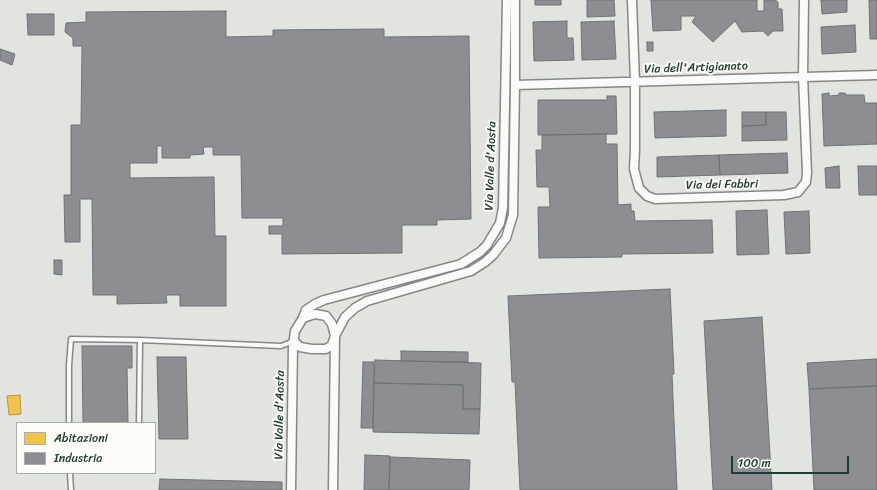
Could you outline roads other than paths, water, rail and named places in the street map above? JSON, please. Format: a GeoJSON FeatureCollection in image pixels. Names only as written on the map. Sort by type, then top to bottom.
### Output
{"type":"FeatureCollection","features":[{"type":"Feature","properties":{"kind":"street","name":"Via Valle d'Aosta"},"geometry":{"type":"LineString","coordinates":[[291,490],[294,341],[295,331],[306,310],[324,300],[461,264],[480,252],[487,245],[500,223],[503,208],[507,0]]}},
{"type":"Feature","properties":{"kind":"street","name":"Via Valle d'Aosta"},"geometry":{"type":"LineString","coordinates":[[294,341],[300,347],[326,349],[332,345],[345,318],[355,308],[367,301],[471,271],[493,255],[506,238],[513,215],[516,85],[515,0]]}},
{"type":"Feature","properties":{"kind":"street","name":"Via dei Fabbri"},"geometry":{"type":"LineString","coordinates":[[632,0],[635,82],[634,169],[639,188],[647,196],[655,199],[784,195],[798,192],[806,182],[807,173],[803,76],[804,0]]}},
{"type":"Feature","properties":{"kind":"street","name":"Via dell'Artigianato"},"geometry":{"type":"LineString","coordinates":[[516,85],[877,75]]}},
{"type":"Feature","properties":{"kind":"street","name":"Via Valle d'Aosta"},"geometry":{"type":"LineString","coordinates":[[303,318],[315,314],[326,316],[332,324],[336,336],[333,490]]}},
{"type":"Feature","properties":{"kind":"lane"},"geometry":{"type":"LineString","coordinates":[[69,422],[69,365],[71,339],[140,340],[281,346],[294,341]]}},
{"type":"Feature","properties":{"kind":"lane"},"geometry":{"type":"LineString","coordinates":[[139,422],[140,340]]}},
{"type":"Feature","properties":{"kind":"lane"},"geometry":{"type":"LineString","coordinates":[[70,474],[70,490]]}}]}
